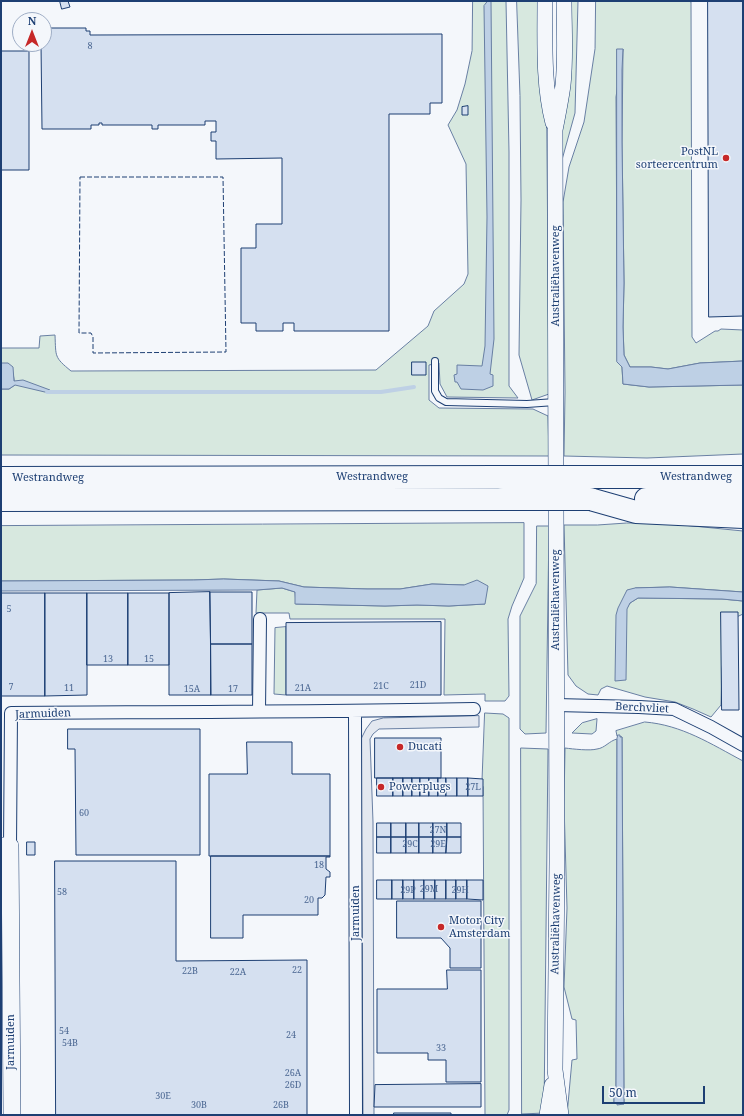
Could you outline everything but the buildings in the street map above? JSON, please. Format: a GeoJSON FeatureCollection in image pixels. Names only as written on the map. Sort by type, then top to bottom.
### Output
{"type":"FeatureCollection","features":[{"type":"Feature","properties":{"kind":"highway","name":"Westrandweg"},"geometry":{"type":"LineString","coordinates":[[1,478],[743,476]]}},
{"type":"Feature","properties":{"kind":"highway","name":"Westrandweg"},"geometry":{"type":"LineString","coordinates":[[1,500],[590,499],[636,505],[743,499]]}},
{"type":"Feature","properties":{"kind":"highway"},"geometry":{"type":"LineString","coordinates":[[636,505],[743,517]]}},
{"type":"Feature","properties":{"kind":"main road","name":"Jarmuiden"},"geometry":{"type":"LineString","coordinates":[[6,846],[12,1115]]}},
{"type":"Feature","properties":{"kind":"street","name":"Australiëhavenweg"},"geometry":{"type":"LineString","coordinates":[[545,1],[545,55],[547,87],[555,130]]}},
{"type":"Feature","properties":{"kind":"street","name":"Australiëhavenweg"},"geometry":{"type":"LineString","coordinates":[[561,1115],[555,1070],[557,861],[555,130],[563,83],[565,54],[564,1]]}},
{"type":"Feature","properties":{"kind":"street"},"geometry":{"type":"LineString","coordinates":[[259,711],[260,618]]}},
{"type":"Feature","properties":{"kind":"street","name":"Berchvliet"},"geometry":{"type":"LineString","coordinates":[[556,705],[674,709],[743,745]]}},
{"type":"Feature","properties":{"kind":"street","name":"Jarmuiden"},"geometry":{"type":"LineString","coordinates":[[6,846],[11,713],[474,709]]}},
{"type":"Feature","properties":{"kind":"street","name":"Jarmuiden"},"geometry":{"type":"LineString","coordinates":[[355,711],[356,1115]]}},
{"type":"Feature","properties":{"kind":"street","name":"Australiëhavenweg"},"geometry":{"type":"LineString","coordinates":[[547,1115],[555,1070]]}},
{"type":"Feature","properties":{"kind":"lane"},"geometry":{"type":"LineString","coordinates":[[435,361],[435,391],[439,398],[446,402],[527,404],[556,402]]}},
{"type":"Feature","properties":{"kind":"shaded area"},"geometry":{"type":"Polygon","coordinates":[[[473,1],[506,1],[509,152],[509,386],[518,398],[447,397],[440,384],[439,363],[429,365],[429,400],[439,408],[533,409],[548,416],[549,456],[1,455],[1,389],[9,389],[15,385],[13,373],[1,363],[1,348],[39,348],[40,336],[55,335],[57,356],[61,363],[71,371],[376,370],[428,326],[434,311],[464,284],[468,274],[466,164],[448,125],[457,110],[465,84],[472,51],[473,1]]]}},
{"type":"Feature","properties":{"kind":"shaded area"},"geometry":{"type":"Polygon","coordinates":[[[517,1],[545,1],[549,394],[532,400],[519,355],[521,200],[517,1]]]}},
{"type":"Feature","properties":{"kind":"shaded area"},"geometry":{"type":"Polygon","coordinates":[[[568,1],[578,1],[575,113],[560,167],[557,164],[568,1]]]}},
{"type":"Feature","properties":{"kind":"shaded area"},"geometry":{"type":"Polygon","coordinates":[[[596,1],[691,2],[692,337],[696,343],[721,329],[743,330],[743,361],[700,363],[668,369],[630,367],[624,355],[622,142],[623,49],[616,97],[617,285],[623,384],[649,387],[743,385],[743,454],[647,458],[564,456],[565,392],[563,202],[569,167],[584,122],[595,49],[596,1]]]}},
{"type":"Feature","properties":{"kind":"shaded area"},"geometry":{"type":"Polygon","coordinates":[[[524,523],[524,578],[508,619],[509,696],[505,701],[485,701],[485,694],[444,695],[445,619],[290,619],[289,613],[256,613],[257,590],[282,588],[295,592],[296,604],[449,606],[485,604],[464,585],[432,584],[400,589],[367,589],[304,587],[279,581],[224,579],[1,581],[1,526],[524,523]]]}},
{"type":"Feature","properties":{"kind":"shaded area"},"geometry":{"type":"Polygon","coordinates":[[[663,523],[743,531],[743,592],[670,587],[635,588],[627,608],[630,603],[638,598],[722,599],[743,601],[743,614],[728,621],[722,669],[721,705],[711,717],[675,702],[645,697],[607,686],[601,689],[598,695],[588,694],[576,686],[568,675],[564,525],[663,523]]]}},
{"type":"Feature","properties":{"kind":"shaded area"},"geometry":{"type":"Polygon","coordinates":[[[537,526],[549,526],[546,733],[525,734],[520,729],[520,616],[536,584],[537,526]]]}},
{"type":"Feature","properties":{"kind":"shaded area"},"geometry":{"type":"Polygon","coordinates":[[[286,627],[286,695],[274,694],[275,628],[286,627]]]}},
{"type":"Feature","properties":{"kind":"shaded area"},"geometry":{"type":"Polygon","coordinates":[[[485,713],[503,714],[509,718],[509,1110],[507,1115],[485,1115],[482,784],[485,713]]]}},
{"type":"Feature","properties":{"kind":"shaded area"},"geometry":{"type":"Polygon","coordinates":[[[479,716],[479,727],[379,729],[370,739],[373,822],[374,1115],[363,1115],[361,739],[372,721],[383,718],[479,716]]]}},
{"type":"Feature","properties":{"kind":"shaded area"},"geometry":{"type":"Polygon","coordinates":[[[597,719],[596,731],[592,734],[572,733],[582,723],[597,719]]]}},
{"type":"Feature","properties":{"kind":"shaded area"},"geometry":{"type":"Polygon","coordinates":[[[645,722],[684,731],[743,761],[743,1115],[567,1115],[572,1060],[577,1059],[576,1020],[572,1019],[564,987],[567,908],[564,804],[565,748],[594,750],[617,739],[616,1089],[614,1094],[614,1103],[624,1104],[622,737],[617,736],[616,731],[645,722]]]}},
{"type":"Feature","properties":{"kind":"shaded area"},"geometry":{"type":"Polygon","coordinates":[[[521,748],[548,749],[544,1113],[522,1114],[521,748]]]}},
{"type":"Feature","properties":{"kind":"water"},"geometry":{"type":"Polygon","coordinates":[[[488,1],[491,1],[494,339],[490,374],[493,375],[493,386],[483,390],[461,389],[457,382],[455,382],[454,375],[457,374],[457,365],[482,366],[485,346],[487,217],[484,6],[488,1]]]}},
{"type":"Feature","properties":{"kind":"water"},"geometry":{"type":"Polygon","coordinates":[[[617,49],[623,49],[622,142],[624,355],[630,367],[668,369],[700,363],[743,361],[743,385],[649,387],[623,384],[622,367],[617,362],[617,49]]]}},
{"type":"Feature","properties":{"kind":"water"},"geometry":{"type":"Polygon","coordinates":[[[1,363],[8,363],[13,367],[14,381],[23,380],[50,390],[49,393],[15,385],[9,389],[1,389],[1,363]]]}},
{"type":"Feature","properties":{"kind":"water"},"geometry":{"type":"Polygon","coordinates":[[[224,579],[279,581],[304,587],[367,589],[400,589],[432,584],[464,585],[477,580],[488,586],[485,604],[449,606],[295,604],[295,592],[282,588],[257,590],[1,591],[1,581],[224,579]]]}},
{"type":"Feature","properties":{"kind":"water"},"geometry":{"type":"Polygon","coordinates":[[[670,587],[743,592],[743,601],[722,599],[638,598],[630,603],[627,609],[626,680],[615,681],[616,615],[627,590],[635,588],[670,587]]]}},
{"type":"Feature","properties":{"kind":"water"},"geometry":{"type":"Polygon","coordinates":[[[618,735],[622,737],[624,1104],[617,1105],[617,1103],[614,1103],[614,1094],[616,1089],[618,735]]]}},
{"type":"Feature","properties":{"kind":"waterway"},"geometry":{"type":"LineString","coordinates":[[47,392],[381,392],[414,387]]}},
{"type":"Feature","properties":{"kind":"fence"},"geometry":{"type":"LineString","coordinates":[[80,177],[223,177],[226,352],[93,353],[93,337],[91,333],[79,333],[80,177]]}},
{"type":"Feature","properties":{"kind":"place","name":"PostNL sorteercentrum"},"geometry":{"type":"Point","coordinates":[726,158]}},
{"type":"Feature","properties":{"kind":"place","name":"Ducati"},"geometry":{"type":"Point","coordinates":[400,747]}},
{"type":"Feature","properties":{"kind":"place","name":"Powerplugs"},"geometry":{"type":"Point","coordinates":[381,787]}},
{"type":"Feature","properties":{"kind":"place","name":"Motor City Amsterdam"},"geometry":{"type":"Point","coordinates":[441,927]}}]}
